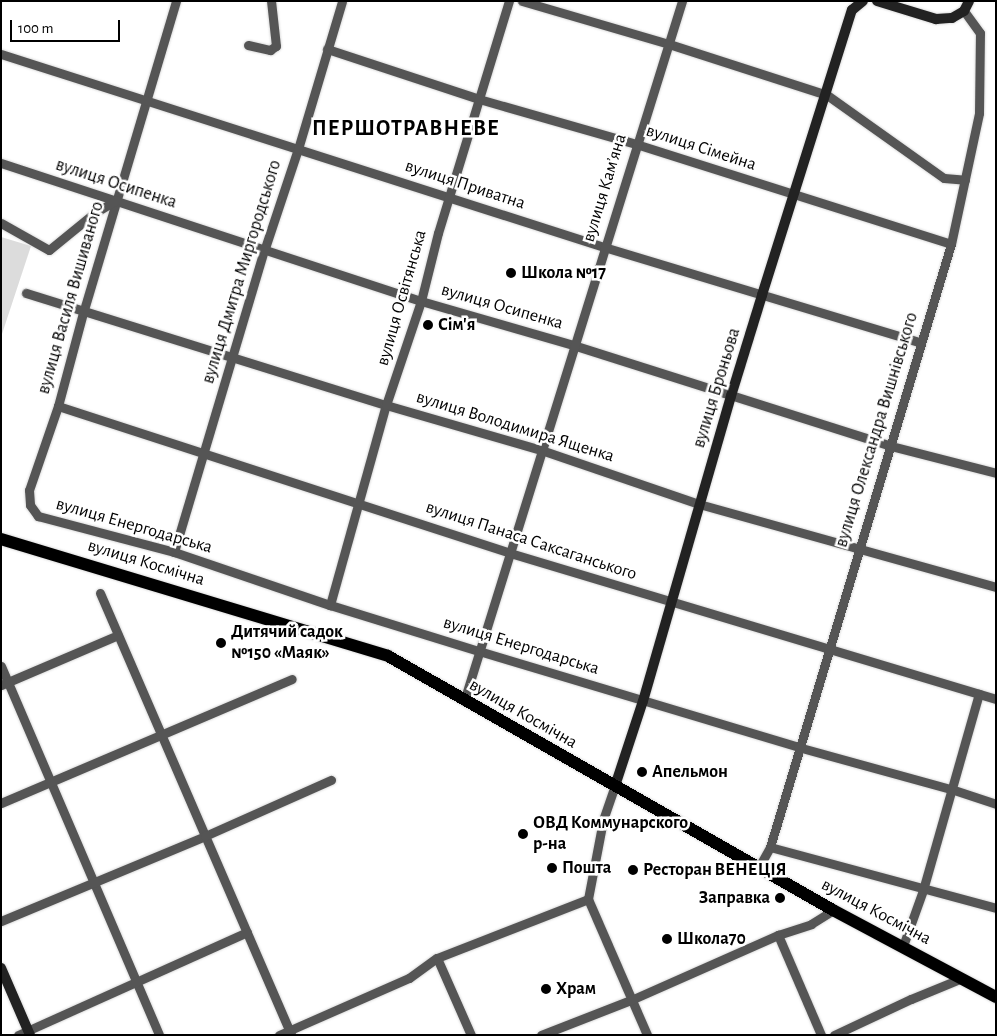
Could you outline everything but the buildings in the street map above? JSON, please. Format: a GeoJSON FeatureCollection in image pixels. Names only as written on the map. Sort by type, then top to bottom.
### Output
{"type":"FeatureCollection","features":[{"type":"Feature","properties":{"kind":"main road","name":"вулиця Космічна"},"geometry":{"type":"LineString","coordinates":[[1,539],[374,650],[405,665],[833,910],[996,997]]}},
{"type":"Feature","properties":{"kind":"street","name":"вулиця Василя Вишиваного"},"geometry":{"type":"LineString","coordinates":[[38,516],[30,505],[29,490],[58,406],[84,309],[176,1]]}},
{"type":"Feature","properties":{"kind":"street"},"geometry":{"type":"LineString","coordinates":[[248,45],[270,50],[276,46],[271,1]]}},
{"type":"Feature","properties":{"kind":"street","name":"вулиця Дмитра Миргородського"},"geometry":{"type":"LineString","coordinates":[[174,552],[264,251],[298,149],[342,1]]}},
{"type":"Feature","properties":{"kind":"street","name":"вулиця Освітянська"},"geometry":{"type":"LineString","coordinates":[[330,605],[386,405],[421,301],[438,233],[509,1]]}},
{"type":"Feature","properties":{"kind":"street"},"geometry":{"type":"LineString","coordinates":[[522,1],[669,44],[827,95],[944,178],[965,180]]}},
{"type":"Feature","properties":{"kind":"street","name":"вулиця Кам’яна"},"geometry":{"type":"LineString","coordinates":[[464,700],[573,345],[682,1]]}},
{"type":"Feature","properties":{"kind":"street"},"geometry":{"type":"LineString","coordinates":[[877,1],[936,19],[952,18],[964,11],[969,1]]}},
{"type":"Feature","properties":{"kind":"street","name":"вулиця Броньова"},"geometry":{"type":"LineString","coordinates":[[615,786],[644,701],[699,504],[762,295],[827,95],[852,10],[859,2]]}},
{"type":"Feature","properties":{"kind":"street","name":"вулиця Олександра Вишнівського"},"geometry":{"type":"LineString","coordinates":[[760,867],[770,846],[951,244],[979,114],[980,33],[964,11]]}},
{"type":"Feature","properties":{"kind":"street","name":"вулиця Сімейна"},"geometry":{"type":"LineString","coordinates":[[327,49],[479,99],[636,144],[951,244]]}},
{"type":"Feature","properties":{"kind":"street","name":"вулиця Приватна"},"geometry":{"type":"LineString","coordinates":[[1,54],[604,247],[921,343]]}},
{"type":"Feature","properties":{"kind":"street","name":"вулиця Осипенка"},"geometry":{"type":"LineString","coordinates":[[1,163],[264,251],[421,301],[573,345],[891,446],[996,473]]}},
{"type":"Feature","properties":{"kind":"street"},"geometry":{"type":"LineString","coordinates":[[1,223],[49,250],[93,214],[116,200]]}},
{"type":"Feature","properties":{"kind":"street","name":"вулиця Володимира Ященка"},"geometry":{"type":"LineString","coordinates":[[26,293],[84,309],[386,405],[541,450],[699,504],[996,587]]}},
{"type":"Feature","properties":{"kind":"street","name":"вулиця Панаса Саксаганського"},"geometry":{"type":"LineString","coordinates":[[58,406],[510,552],[828,650],[996,699]]}},
{"type":"Feature","properties":{"kind":"street","name":"вулиця Енергодарська"},"geometry":{"type":"LineString","coordinates":[[38,516],[174,552],[330,605],[480,651],[798,748],[951,789],[996,804]]}},
{"type":"Feature","properties":{"kind":"street"},"geometry":{"type":"LineString","coordinates":[[100,593],[290,1032]]}},
{"type":"Feature","properties":{"kind":"street"},"geometry":{"type":"LineString","coordinates":[[4,684],[118,635]]}},
{"type":"Feature","properties":{"kind":"street"},"geometry":{"type":"LineString","coordinates":[[1,666],[4,684],[50,782],[160,1035]]}},
{"type":"Feature","properties":{"kind":"street"},"geometry":{"type":"LineString","coordinates":[[1,803],[292,679]]}},
{"type":"Feature","properties":{"kind":"street"},"geometry":{"type":"LineString","coordinates":[[903,946],[923,890],[979,694]]}},
{"type":"Feature","properties":{"kind":"street"},"geometry":{"type":"LineString","coordinates":[[1,921],[206,836],[331,780]]}},
{"type":"Feature","properties":{"kind":"street"},"geometry":{"type":"LineString","coordinates":[[615,786],[603,820],[588,899],[646,1035]]}},
{"type":"Feature","properties":{"kind":"street"},"geometry":{"type":"LineString","coordinates":[[770,846],[923,890],[996,908]]}},
{"type":"Feature","properties":{"kind":"street"},"geometry":{"type":"LineString","coordinates":[[279,1035],[290,1032],[410,978],[437,958],[588,899]]}},
{"type":"Feature","properties":{"kind":"street"},"geometry":{"type":"LineString","coordinates":[[541,1035],[631,1000],[778,935],[811,924],[833,910]]}},
{"type":"Feature","properties":{"kind":"street"},"geometry":{"type":"LineString","coordinates":[[18,1035],[29,1032],[136,981],[247,932]]}},
{"type":"Feature","properties":{"kind":"street"},"geometry":{"type":"LineString","coordinates":[[778,935],[821,1035]]}},
{"type":"Feature","properties":{"kind":"street"},"geometry":{"type":"LineString","coordinates":[[437,958],[471,1035]]}},
{"type":"Feature","properties":{"kind":"street"},"geometry":{"type":"LineString","coordinates":[[1,968],[29,1032]]}},
{"type":"Feature","properties":{"kind":"street"},"geometry":{"type":"LineString","coordinates":[[834,1035],[911,999],[962,978]]}},
{"type":"Feature","properties":{"kind":"shaded area"},"geometry":{"type":"Polygon","coordinates":[[[1,237],[31,246],[1,337],[1,237]]]}},
{"type":"Feature","properties":{"kind":"place","name":"Школа №17"},"geometry":{"type":"Point","coordinates":[511,273]}},
{"type":"Feature","properties":{"kind":"place","name":"Сім'я"},"geometry":{"type":"Point","coordinates":[428,325]}},
{"type":"Feature","properties":{"kind":"place","name":"Дитячий садок №150 «Маяк»"},"geometry":{"type":"Point","coordinates":[221,643]}},
{"type":"Feature","properties":{"kind":"place","name":"Апельмон"},"geometry":{"type":"Point","coordinates":[642,772]}},
{"type":"Feature","properties":{"kind":"place","name":"ОВД Коммунарского р-на"},"geometry":{"type":"Point","coordinates":[523,834]}},
{"type":"Feature","properties":{"kind":"place","name":"Пошта"},"geometry":{"type":"Point","coordinates":[552,868]}},
{"type":"Feature","properties":{"kind":"place","name":"Ресторан ВЕНЕЦІЯ"},"geometry":{"type":"Point","coordinates":[633,870]}},
{"type":"Feature","properties":{"kind":"place","name":"Заправка"},"geometry":{"type":"Point","coordinates":[780,898]}},
{"type":"Feature","properties":{"kind":"place","name":"Школа70"},"geometry":{"type":"Point","coordinates":[667,939]}},
{"type":"Feature","properties":{"kind":"place","name":"Храм"},"geometry":{"type":"Point","coordinates":[546,989]}},
{"type":"Feature","properties":{"kind":"district","name":"ПЕРШОТРАВНЕВЕ"},"geometry":{"type":"Point","coordinates":[406,129]}}]}
